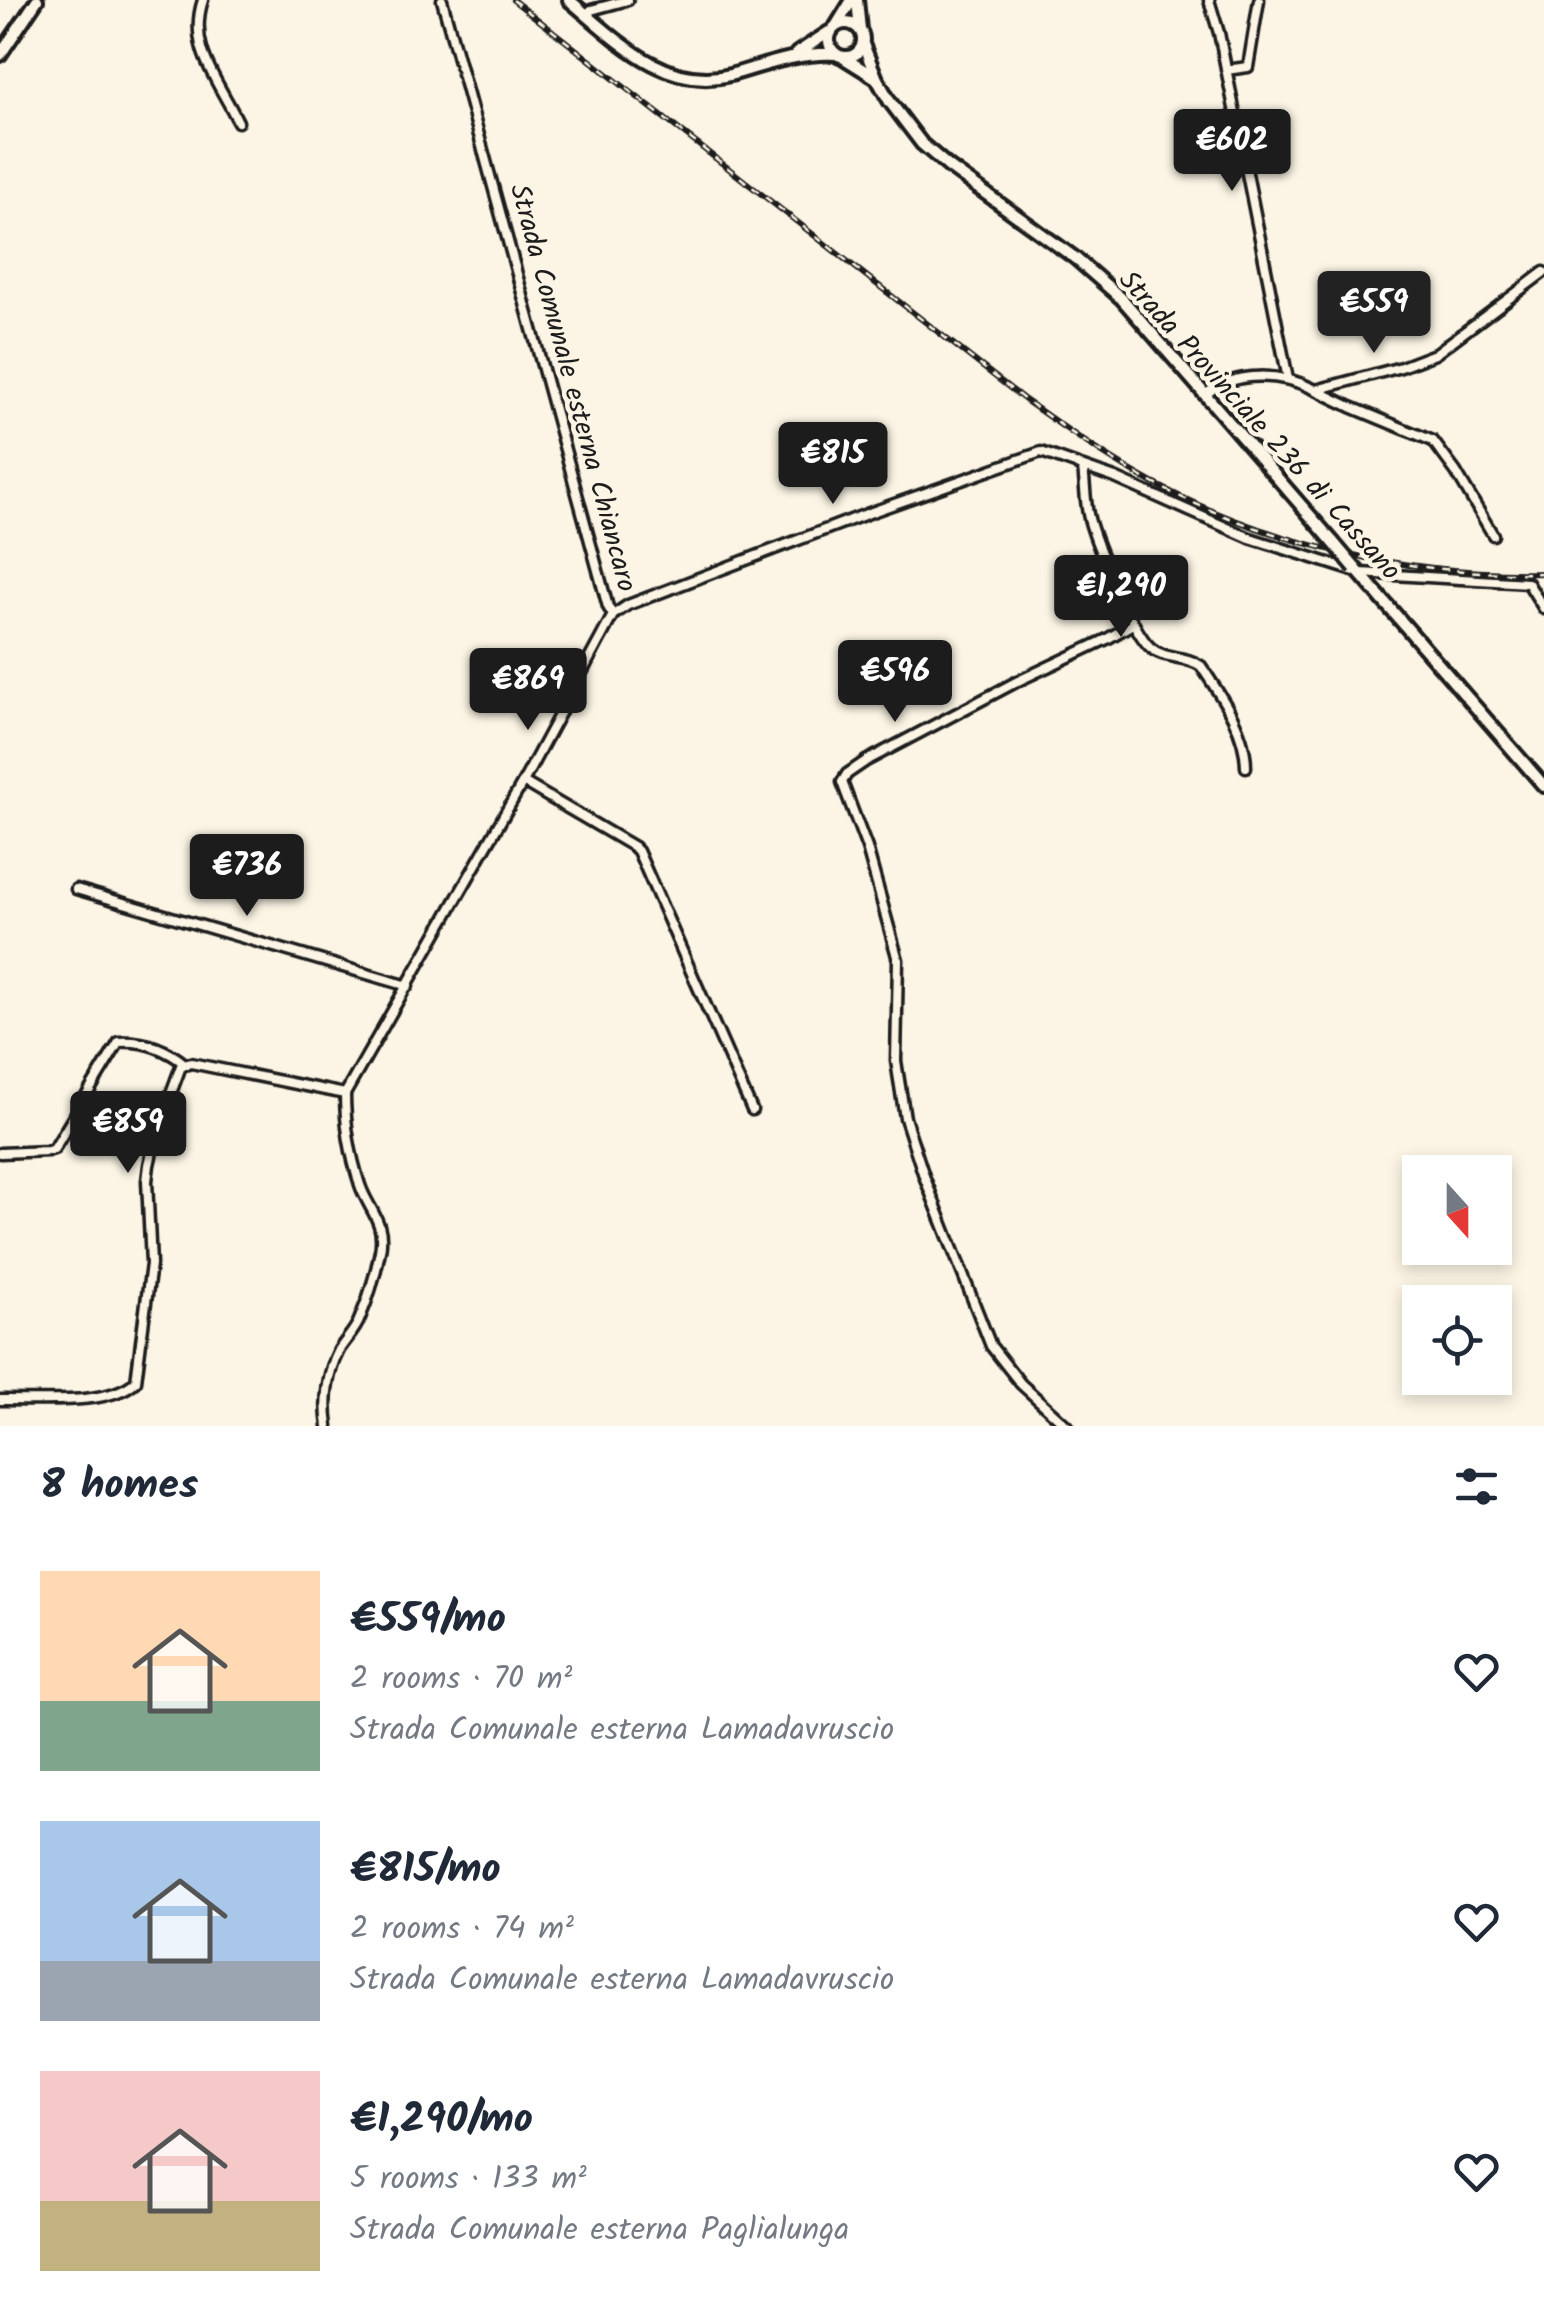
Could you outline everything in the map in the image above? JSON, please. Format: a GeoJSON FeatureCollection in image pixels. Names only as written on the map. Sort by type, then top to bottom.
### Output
{"type":"FeatureCollection","features":[{"type":"Feature","properties":{"kind":"main road"},"geometry":{"type":"LineString","coordinates":[[0,55],[37,0]]}},
{"type":"Feature","properties":{"kind":"main road"},"geometry":{"type":"LineString","coordinates":[[569,0],[647,62],[690,77],[718,78],[792,56],[853,56],[862,44],[854,0]]}},
{"type":"Feature","properties":{"kind":"main road"},"geometry":{"type":"LineString","coordinates":[[854,0],[834,28],[829,46],[877,79]]}},
{"type":"Feature","properties":{"kind":"main road"},"geometry":{"type":"LineString","coordinates":[[792,56],[834,28],[852,24],[860,31]]}},
{"type":"Feature","properties":{"kind":"main road","name":"Strada Provinciale 236 di Cassano"},"geometry":{"type":"LineString","coordinates":[[862,44],[877,79],[922,144],[1090,271],[1132,310],[1544,786]]}},
{"type":"Feature","properties":{"kind":"street"},"geometry":{"type":"LineString","coordinates":[[202,0],[197,25],[201,49],[238,122]]}},
{"type":"Feature","properties":{"kind":"street","name":"Strada Comunale esterna Chiancaro"},"geometry":{"type":"LineString","coordinates":[[345,1094],[613,615],[442,0]]}},
{"type":"Feature","properties":{"kind":"street"},"geometry":{"type":"LineString","coordinates":[[587,14],[628,0]]}},
{"type":"Feature","properties":{"kind":"street"},"geometry":{"type":"LineString","coordinates":[[1210,0],[1220,33],[1288,379]]}},
{"type":"Feature","properties":{"kind":"street"},"geometry":{"type":"LineString","coordinates":[[1226,70],[1248,67],[1259,0]]}},
{"type":"Feature","properties":{"kind":"street"},"geometry":{"type":"LineString","coordinates":[[1316,390],[1426,359],[1544,272]]}},
{"type":"Feature","properties":{"kind":"street"},"geometry":{"type":"LineString","coordinates":[[1206,394],[1256,376],[1288,379],[1433,441],[1493,535]]}},
{"type":"Feature","properties":{"kind":"street"},"geometry":{"type":"LineString","coordinates":[[613,615],[628,605],[1034,453],[1048,454],[1116,478],[1250,538],[1357,570],[1528,583],[1544,608]]}},
{"type":"Feature","properties":{"kind":"street"},"geometry":{"type":"LineString","coordinates":[[1083,468],[1091,524],[1134,623],[1154,651],[1201,666],[1243,741],[1246,768]]}},
{"type":"Feature","properties":{"kind":"street"},"geometry":{"type":"LineString","coordinates":[[1067,1426],[1021,1384],[991,1346],[924,1176],[904,1118],[896,1060],[899,966],[867,848],[842,779],[866,761],[1134,623]]}},
{"type":"Feature","properties":{"kind":"street"},"geometry":{"type":"LineString","coordinates":[[522,782],[638,851],[752,1110]]}},
{"type":"Feature","properties":{"kind":"street"},"geometry":{"type":"LineString","coordinates":[[76,888],[408,986]]}},
{"type":"Feature","properties":{"kind":"street"},"geometry":{"type":"LineString","coordinates":[[0,1153],[54,1149],[118,1042],[163,1049],[186,1064],[345,1094],[345,1115],[357,1172],[378,1219],[382,1245],[360,1320],[332,1365],[328,1426]]}},
{"type":"Feature","properties":{"kind":"street"},"geometry":{"type":"LineString","coordinates":[[0,1400],[95,1397],[136,1381],[151,1264],[148,1165],[177,1073],[186,1064]]}},
{"type":"Feature","properties":{"kind":"railway"},"geometry":{"type":"LineString","coordinates":[[513,0],[1025,400],[1136,474],[1245,524],[1343,553],[1443,569],[1544,573]]}}]}
